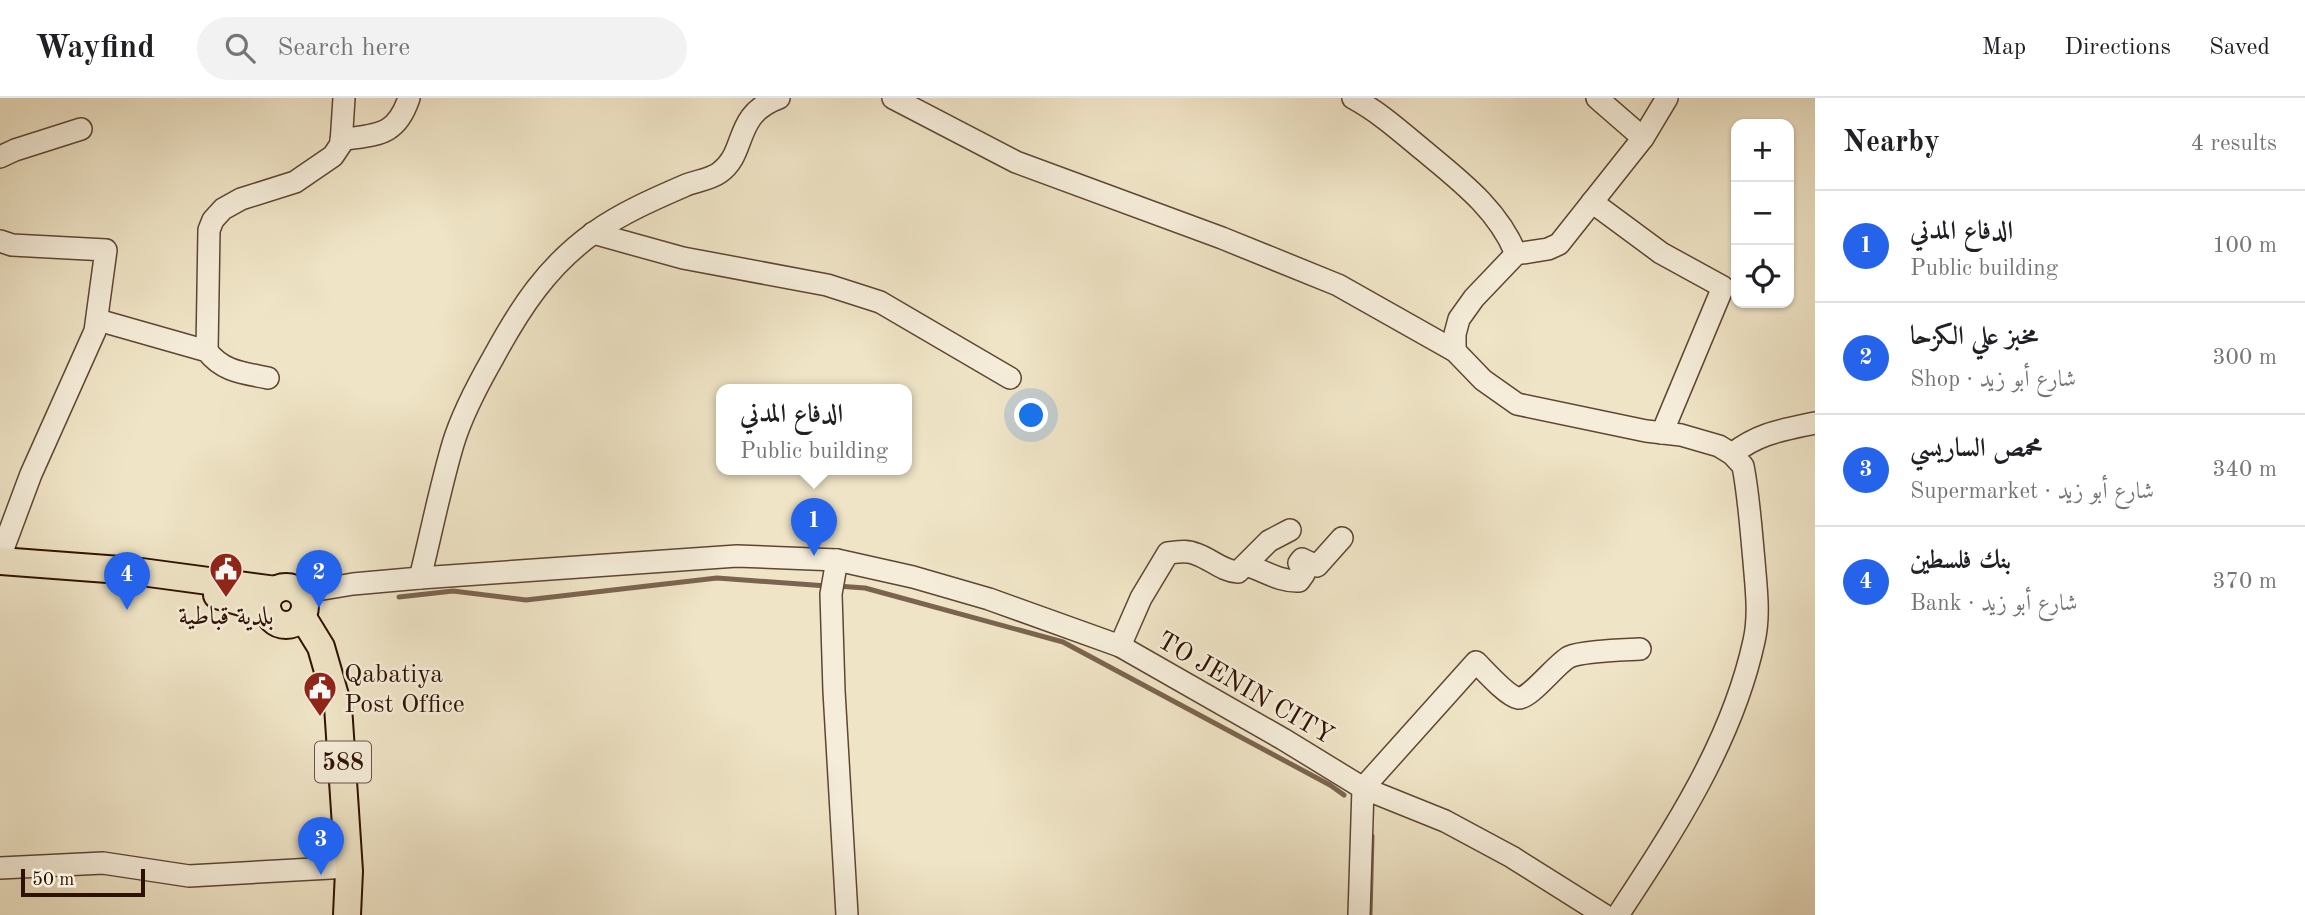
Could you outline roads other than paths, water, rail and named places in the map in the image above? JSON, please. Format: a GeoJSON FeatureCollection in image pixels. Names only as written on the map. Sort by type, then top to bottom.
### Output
{"type":"FeatureCollection","features":[{"type":"Feature","properties":{"kind":"main road"},"geometry":{"type":"LineString","coordinates":[[0,559],[134,571],[286,603]]}},
{"type":"Feature","properties":{"kind":"main road"},"geometry":{"type":"LineString","coordinates":[[0,572],[179,588],[254,606],[286,603]]}},
{"type":"Feature","properties":{"kind":"main road","name":"588"},"geometry":{"type":"LineString","coordinates":[[286,603],[321,647],[338,706],[349,867],[347,915]]}},
{"type":"Feature","properties":{"kind":"street"},"geometry":{"type":"LineString","coordinates":[[268,378],[228,369],[215,362],[207,351],[209,230],[213,220],[223,209],[241,199],[295,182],[333,156],[341,139],[344,98]]}},
{"type":"Feature","properties":{"kind":"street"},"geometry":{"type":"LineString","coordinates":[[341,139],[386,131],[396,125],[409,98]]}},
{"type":"Feature","properties":{"kind":"street"},"geometry":{"type":"LineString","coordinates":[[420,578],[453,444],[472,396],[519,309],[561,260],[593,233],[618,217],[685,186],[717,175],[733,157],[749,120],[769,102],[779,98]]}},
{"type":"Feature","properties":{"kind":"street"},"geometry":{"type":"LineString","coordinates":[[893,98],[1016,162],[1222,238],[1338,285],[1455,351],[1483,380],[1517,404],[1681,435],[1719,446],[1732,454],[1743,466],[1757,597],[1755,639],[1713,760],[1666,843],[1618,915]]}},
{"type":"Feature","properties":{"kind":"street"},"geometry":{"type":"LineString","coordinates":[[1353,98],[1380,112],[1468,188],[1500,222],[1516,254]]}},
{"type":"Feature","properties":{"kind":"street"},"geometry":{"type":"LineString","coordinates":[[1597,98],[1643,138]]}},
{"type":"Feature","properties":{"kind":"street"},"geometry":{"type":"LineString","coordinates":[[1455,351],[1455,334],[1459,319],[1474,298],[1516,254],[1548,249],[1559,244],[1643,138],[1667,98]]}},
{"type":"Feature","properties":{"kind":"street"},"geometry":{"type":"LineString","coordinates":[[0,157],[81,129]]}},
{"type":"Feature","properties":{"kind":"street"},"geometry":{"type":"LineString","coordinates":[[1592,202],[1661,253],[1723,288],[1662,433]]}},
{"type":"Feature","properties":{"kind":"street"},"geometry":{"type":"LineString","coordinates":[[593,233],[683,258],[827,285],[880,303],[1010,378]]}},
{"type":"Feature","properties":{"kind":"street"},"geometry":{"type":"LineString","coordinates":[[0,241],[12,245],[106,250],[95,331],[31,474],[0,559]]}},
{"type":"Feature","properties":{"kind":"street"},"geometry":{"type":"LineString","coordinates":[[98,320],[207,351]]}},
{"type":"Feature","properties":{"kind":"street"},"geometry":{"type":"LineString","coordinates":[[1732,454],[1751,439],[1815,423]]}},
{"type":"Feature","properties":{"kind":"street"},"geometry":{"type":"LineString","coordinates":[[1120,646],[1142,598],[1168,553],[1183,551],[1197,554],[1229,571],[1238,572],[1269,541],[1290,530]]}},
{"type":"Feature","properties":{"kind":"street"},"geometry":{"type":"LineString","coordinates":[[1247,565],[1284,582],[1299,581],[1304,575],[1299,563],[1302,559],[1317,566],[1342,538]]}},
{"type":"Feature","properties":{"kind":"street","name":"TO JENIN CITY"},"geometry":{"type":"LineString","coordinates":[[286,603],[354,584],[420,578],[737,556],[837,560],[989,599],[1120,646],[1363,788],[1445,821],[1512,857],[1604,915]]}},
{"type":"Feature","properties":{"kind":"street"},"geometry":{"type":"LineString","coordinates":[[837,560],[831,594],[847,915]]}},
{"type":"Feature","properties":{"kind":"street"},"geometry":{"type":"LineString","coordinates":[[1359,915],[1363,788],[1476,662],[1518,698],[1527,695],[1539,681],[1569,657],[1640,649]]}},
{"type":"Feature","properties":{"kind":"street"},"geometry":{"type":"LineString","coordinates":[[0,868],[103,863],[189,876],[349,867]]}},
{"type":"Feature","properties":{"kind":"waterway"},"geometry":{"type":"LineString","coordinates":[[399,597],[453,591],[526,600],[717,578],[827,586]]}},
{"type":"Feature","properties":{"kind":"waterway"},"geometry":{"type":"LineString","coordinates":[[837,586],[865,588],[1063,642],[1344,795]]}},
{"type":"Feature","properties":{"kind":"waterway"},"geometry":{"type":"LineString","coordinates":[[1370,915],[1372,836]]}},
{"type":"Feature","properties":{"kind":"place","name":"الدفاع المدني"},"geometry":{"type":"Point","coordinates":[814,556]}},
{"type":"Feature","properties":{"kind":"place","name":"بلدية قباطية"},"geometry":{"type":"Point","coordinates":[226,599]}},
{"type":"Feature","properties":{"kind":"place","name":"مخبز علي الكزحا"},"geometry":{"type":"Point","coordinates":[319,608]}},
{"type":"Feature","properties":{"kind":"place","name":"بنك فلسطين"},"geometry":{"type":"Point","coordinates":[127,610]}},
{"type":"Feature","properties":{"kind":"place","name":"Qabatiya Post Office"},"geometry":{"type":"Point","coordinates":[320,718]}},
{"type":"Feature","properties":{"kind":"place","name":"محمص الساريسي"},"geometry":{"type":"Point","coordinates":[321,875]}}]}
